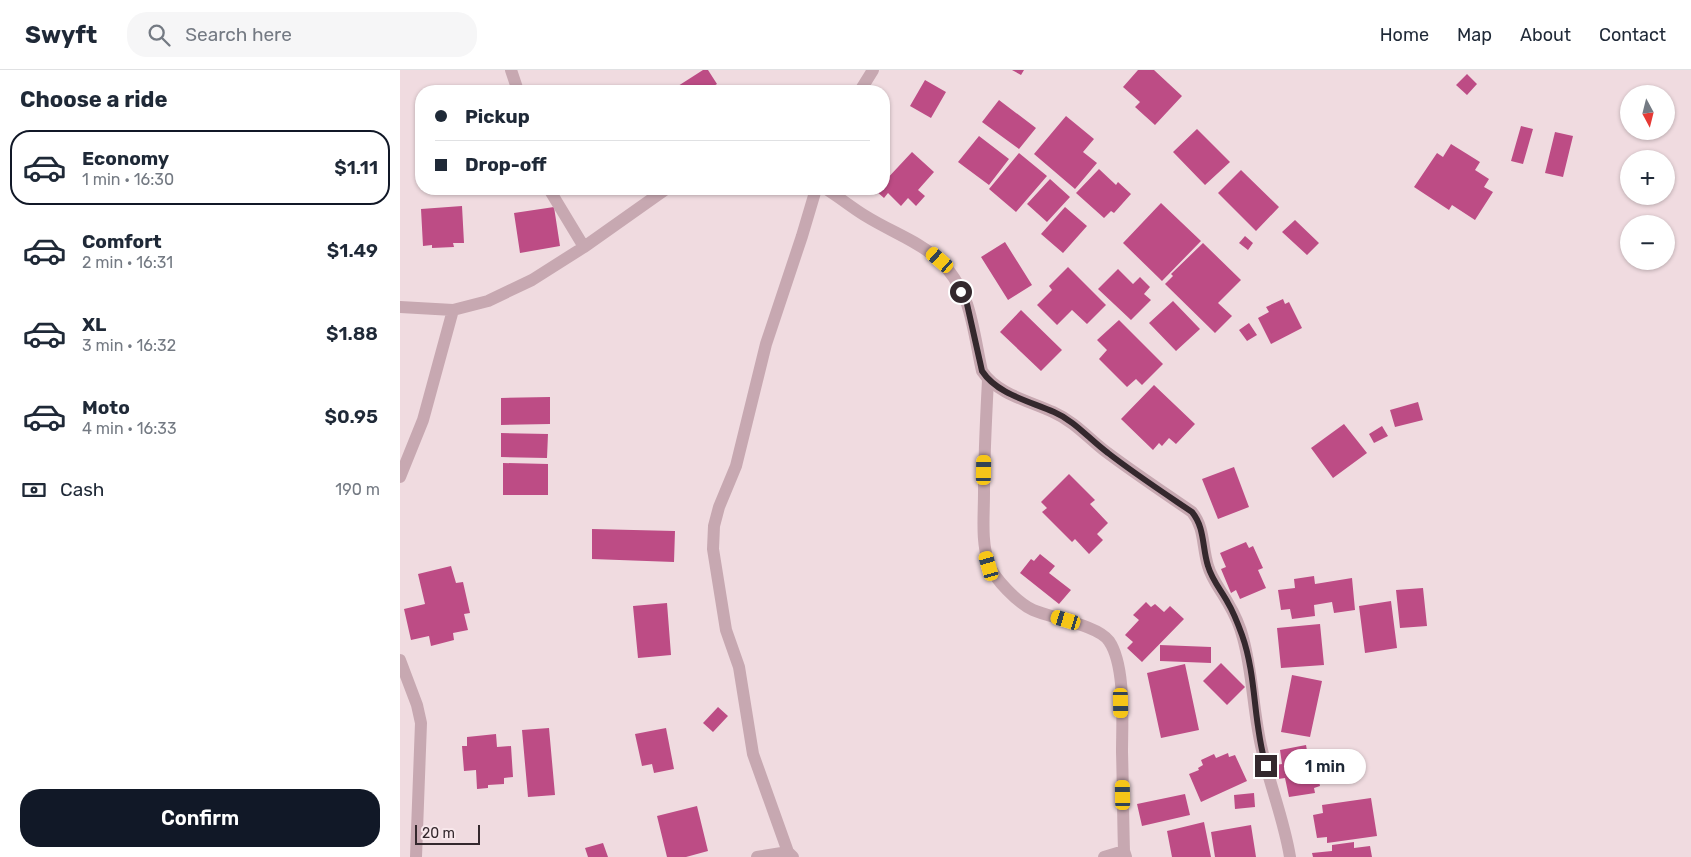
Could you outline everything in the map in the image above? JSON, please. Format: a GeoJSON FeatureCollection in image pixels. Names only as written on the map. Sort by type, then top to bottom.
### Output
{"type":"FeatureCollection","features":[{"type":"Feature","properties":{"kind":"street"},"geometry":{"type":"LineString","coordinates":[[511,70],[516,85]]}},
{"type":"Feature","properties":{"kind":"street"},"geometry":{"type":"LineString","coordinates":[[864,85],[873,70]]}},
{"type":"Feature","properties":{"kind":"street"},"geometry":{"type":"LineString","coordinates":[[553,195],[584,247]]}},
{"type":"Feature","properties":{"kind":"street"},"geometry":{"type":"LineString","coordinates":[[400,307],[453,310],[488,301],[532,280],[584,247],[658,195]]}},
{"type":"Feature","properties":{"kind":"street"},"geometry":{"type":"LineString","coordinates":[[757,857],[791,855],[753,754],[739,667],[726,630],[713,549],[714,526],[736,466],[766,344],[814,195]]}},
{"type":"Feature","properties":{"kind":"street"},"geometry":{"type":"LineString","coordinates":[[835,195],[864,215],[927,249],[940,260],[955,280],[967,304],[982,371],[988,380],[1004,391],[1056,413],[1077,425],[1100,447],[1139,477],[1192,512],[1197,518],[1202,529],[1207,565],[1211,576],[1228,603],[1242,636],[1250,664],[1262,750],[1281,815],[1290,857]]}},
{"type":"Feature","properties":{"kind":"street"},"geometry":{"type":"LineString","coordinates":[[401,473],[423,420],[453,310]]}},
{"type":"Feature","properties":{"kind":"street"},"geometry":{"type":"LineString","coordinates":[[988,380],[985,434],[984,539],[989,566],[994,575],[1013,596],[1032,609],[1084,626],[1108,639],[1114,653],[1121,684],[1125,854],[1104,857]]}},
{"type":"Feature","properties":{"kind":"street"},"geometry":{"type":"LineString","coordinates":[[400,660],[421,723],[416,857]]}},
{"type":"Feature","properties":{"kind":"building"},"geometry":{"type":"Polygon","coordinates":[[[703,70],[708,70],[717,84],[715,85],[680,85],[703,70]]]}},
{"type":"Feature","properties":{"kind":"building"},"geometry":{"type":"Polygon","coordinates":[[[1012,70],[1024,70],[1021,75],[1012,70]]]}},
{"type":"Feature","properties":{"kind":"building"},"geometry":{"type":"Polygon","coordinates":[[[1138,70],[1154,70],[1182,96],[1155,125],[1135,107],[1140,102],[1123,87],[1138,70]]]}},
{"type":"Feature","properties":{"kind":"building"},"geometry":{"type":"Polygon","coordinates":[[[1467,74],[1477,84],[1467,95],[1456,85],[1467,74]]]}},
{"type":"Feature","properties":{"kind":"building"},"geometry":{"type":"Polygon","coordinates":[[[925,80],[946,92],[931,118],[910,106],[925,80]]]}},
{"type":"Feature","properties":{"kind":"building"},"geometry":{"type":"Polygon","coordinates":[[[999,100],[1036,128],[1019,149],[982,122],[999,100]]]}},
{"type":"Feature","properties":{"kind":"building"},"geometry":{"type":"Polygon","coordinates":[[[1066,116],[1094,139],[1083,152],[1097,163],[1075,189],[1034,154],[1066,116]]]}},
{"type":"Feature","properties":{"kind":"building"},"geometry":{"type":"Polygon","coordinates":[[[1521,126],[1533,129],[1523,164],[1511,161],[1521,126]]]}},
{"type":"Feature","properties":{"kind":"building"},"geometry":{"type":"Polygon","coordinates":[[[1197,129],[1230,162],[1205,185],[1173,152],[1197,129]]]}},
{"type":"Feature","properties":{"kind":"building"},"geometry":{"type":"Polygon","coordinates":[[[1555,132],[1573,136],[1563,177],[1545,173],[1555,132]]]}},
{"type":"Feature","properties":{"kind":"building"},"geometry":{"type":"Polygon","coordinates":[[[979,136],[1009,159],[989,185],[958,162],[979,136]]]}},
{"type":"Feature","properties":{"kind":"building"},"geometry":{"type":"Polygon","coordinates":[[[1451,144],[1480,162],[1475,170],[1489,179],[1484,187],[1493,192],[1475,220],[1452,205],[1449,210],[1414,187],[1437,153],[1443,157],[1451,144]]]}},
{"type":"Feature","properties":{"kind":"building"},"geometry":{"type":"Polygon","coordinates":[[[912,152],[934,172],[918,190],[925,196],[916,206],[908,198],[901,206],[890,195],[890,176],[912,152]]]}},
{"type":"Feature","properties":{"kind":"building"},"geometry":{"type":"Polygon","coordinates":[[[1019,153],[1047,176],[1016,212],[989,189],[1019,153]]]}},
{"type":"Feature","properties":{"kind":"building"},"geometry":{"type":"Polygon","coordinates":[[[1099,169],[1116,185],[1118,182],[1131,194],[1114,213],[1111,211],[1104,218],[1076,193],[1099,169]]]}},
{"type":"Feature","properties":{"kind":"building"},"geometry":{"type":"Polygon","coordinates":[[[1241,170],[1279,207],[1256,231],[1218,193],[1241,170]]]}},
{"type":"Feature","properties":{"kind":"building"},"geometry":{"type":"Polygon","coordinates":[[[1050,179],[1070,197],[1047,222],[1027,204],[1050,179]]]}},
{"type":"Feature","properties":{"kind":"building"},"geometry":{"type":"Polygon","coordinates":[[[1161,203],[1201,241],[1162,281],[1123,243],[1161,203]]]}},
{"type":"Feature","properties":{"kind":"building"},"geometry":{"type":"Polygon","coordinates":[[[462,206],[464,243],[453,243],[454,247],[432,248],[432,245],[423,246],[421,209],[462,206]]]}},
{"type":"Feature","properties":{"kind":"building"},"geometry":{"type":"Polygon","coordinates":[[[554,207],[560,246],[520,253],[514,213],[554,207]]]}},
{"type":"Feature","properties":{"kind":"building"},"geometry":{"type":"Polygon","coordinates":[[[1065,207],[1087,226],[1063,253],[1041,234],[1065,207]]]}},
{"type":"Feature","properties":{"kind":"building"},"geometry":{"type":"Polygon","coordinates":[[[1295,220],[1319,243],[1307,255],[1282,232],[1295,220]]]}},
{"type":"Feature","properties":{"kind":"building"},"geometry":{"type":"Polygon","coordinates":[[[1245,236],[1253,243],[1248,250],[1239,243],[1245,236]]]}},
{"type":"Feature","properties":{"kind":"building"},"geometry":{"type":"Polygon","coordinates":[[[1005,242],[1032,285],[1008,300],[981,257],[1005,242]]]}},
{"type":"Feature","properties":{"kind":"building"},"geometry":{"type":"Polygon","coordinates":[[[1203,243],[1241,280],[1218,303],[1232,316],[1215,333],[1165,284],[1173,276],[1171,274],[1203,243]]]}},
{"type":"Feature","properties":{"kind":"building"},"geometry":{"type":"Polygon","coordinates":[[[1068,267],[1106,305],[1087,324],[1072,310],[1057,325],[1037,305],[1052,290],[1049,286],[1068,267]]]}},
{"type":"Feature","properties":{"kind":"building"},"geometry":{"type":"Polygon","coordinates":[[[1118,269],[1133,284],[1140,277],[1150,287],[1144,294],[1151,300],[1131,320],[1098,289],[1118,269]]]}},
{"type":"Feature","properties":{"kind":"building"},"geometry":{"type":"Polygon","coordinates":[[[1283,299],[1285,304],[1289,302],[1302,328],[1271,344],[1258,318],[1269,312],[1266,307],[1283,299]]]}},
{"type":"Feature","properties":{"kind":"building"},"geometry":{"type":"Polygon","coordinates":[[[1173,301],[1200,329],[1176,351],[1149,323],[1173,301]]]}},
{"type":"Feature","properties":{"kind":"building"},"geometry":{"type":"Polygon","coordinates":[[[1021,310],[1062,350],[1041,371],[1000,332],[1021,310]]]}},
{"type":"Feature","properties":{"kind":"building"},"geometry":{"type":"Polygon","coordinates":[[[1119,320],[1163,364],[1142,385],[1136,379],[1127,387],[1099,359],[1107,350],[1097,340],[1119,320]]]}},
{"type":"Feature","properties":{"kind":"building"},"geometry":{"type":"Polygon","coordinates":[[[1249,323],[1257,335],[1247,341],[1239,330],[1249,323]]]}},
{"type":"Feature","properties":{"kind":"building"},"geometry":{"type":"Polygon","coordinates":[[[1154,385],[1195,424],[1176,444],[1169,438],[1162,446],[1159,443],[1153,450],[1121,419],[1154,385]]]}},
{"type":"Feature","properties":{"kind":"building"},"geometry":{"type":"Polygon","coordinates":[[[550,397],[550,424],[501,425],[501,398],[550,397]]]}},
{"type":"Feature","properties":{"kind":"building"},"geometry":{"type":"Polygon","coordinates":[[[1418,402],[1423,420],[1395,427],[1390,410],[1418,402]]]}},
{"type":"Feature","properties":{"kind":"building"},"geometry":{"type":"Polygon","coordinates":[[[1344,424],[1367,453],[1333,478],[1311,448],[1344,424]]]}},
{"type":"Feature","properties":{"kind":"building"},"geometry":{"type":"Polygon","coordinates":[[[1382,426],[1388,436],[1374,443],[1369,434],[1382,426]]]}},
{"type":"Feature","properties":{"kind":"building"},"geometry":{"type":"Polygon","coordinates":[[[501,433],[548,434],[547,458],[501,457],[501,433]]]}},
{"type":"Feature","properties":{"kind":"building"},"geometry":{"type":"Polygon","coordinates":[[[503,463],[548,464],[548,495],[503,495],[503,463]]]}},
{"type":"Feature","properties":{"kind":"building"},"geometry":{"type":"Polygon","coordinates":[[[1234,467],[1249,507],[1218,519],[1202,479],[1234,467]]]}},
{"type":"Feature","properties":{"kind":"building"},"geometry":{"type":"Polygon","coordinates":[[[1069,474],[1095,500],[1090,504],[1108,523],[1097,534],[1103,540],[1089,554],[1075,539],[1072,542],[1042,512],[1047,508],[1041,502],[1069,474]]]}},
{"type":"Feature","properties":{"kind":"building"},"geometry":{"type":"Polygon","coordinates":[[[592,529],[675,531],[674,562],[592,559],[592,529]]]}},
{"type":"Feature","properties":{"kind":"building"},"geometry":{"type":"Polygon","coordinates":[[[1246,542],[1249,548],[1253,546],[1263,568],[1258,570],[1266,588],[1240,599],[1236,590],[1231,593],[1221,569],[1226,567],[1220,553],[1246,542]]]}},
{"type":"Feature","properties":{"kind":"building"},"geometry":{"type":"Polygon","coordinates":[[[1040,554],[1055,566],[1049,573],[1071,590],[1059,604],[1020,573],[1031,559],[1034,561],[1040,554]]]}},
{"type":"Feature","properties":{"kind":"building"},"geometry":{"type":"Polygon","coordinates":[[[451,566],[456,583],[463,582],[470,613],[464,614],[468,630],[453,633],[454,640],[431,646],[429,636],[411,640],[404,609],[425,604],[418,574],[451,566]]]}},
{"type":"Feature","properties":{"kind":"building"},"geometry":{"type":"Polygon","coordinates":[[[1314,576],[1315,584],[1352,578],[1355,610],[1334,613],[1332,602],[1314,605],[1315,616],[1292,619],[1290,609],[1281,610],[1278,590],[1295,588],[1294,579],[1314,576]]]}},
{"type":"Feature","properties":{"kind":"building"},"geometry":{"type":"Polygon","coordinates":[[[1423,588],[1427,626],[1400,628],[1396,590],[1423,588]]]}},
{"type":"Feature","properties":{"kind":"building"},"geometry":{"type":"Polygon","coordinates":[[[1391,601],[1397,648],[1365,653],[1359,606],[1391,601]]]}},
{"type":"Feature","properties":{"kind":"building"},"geometry":{"type":"Polygon","coordinates":[[[1146,602],[1151,607],[1155,604],[1164,612],[1170,606],[1184,619],[1142,662],[1127,648],[1133,642],[1125,635],[1139,620],[1133,615],[1146,602]]]}},
{"type":"Feature","properties":{"kind":"building"},"geometry":{"type":"Polygon","coordinates":[[[667,603],[671,655],[638,658],[633,606],[667,603]]]}},
{"type":"Feature","properties":{"kind":"building"},"geometry":{"type":"Polygon","coordinates":[[[1320,624],[1324,665],[1281,668],[1277,628],[1320,624]]]}},
{"type":"Feature","properties":{"kind":"building"},"geometry":{"type":"Polygon","coordinates":[[[1160,645],[1211,647],[1211,663],[1160,661],[1160,645]]]}},
{"type":"Feature","properties":{"kind":"building"},"geometry":{"type":"Polygon","coordinates":[[[1221,663],[1245,687],[1227,705],[1203,681],[1221,663]]]}},
{"type":"Feature","properties":{"kind":"building"},"geometry":{"type":"Polygon","coordinates":[[[1185,664],[1199,730],[1161,738],[1147,673],[1185,664]]]}},
{"type":"Feature","properties":{"kind":"building"},"geometry":{"type":"Polygon","coordinates":[[[1292,675],[1322,681],[1310,737],[1281,732],[1292,675]]]}},
{"type":"Feature","properties":{"kind":"building"},"geometry":{"type":"Polygon","coordinates":[[[718,707],[728,716],[713,732],[703,723],[718,707]]]}},
{"type":"Feature","properties":{"kind":"building"},"geometry":{"type":"Polygon","coordinates":[[[549,728],[555,795],[528,797],[522,730],[549,728]]]}},
{"type":"Feature","properties":{"kind":"building"},"geometry":{"type":"Polygon","coordinates":[[[666,728],[674,769],[654,773],[652,764],[642,766],[635,734],[666,728]]]}},
{"type":"Feature","properties":{"kind":"building"},"geometry":{"type":"Polygon","coordinates":[[[496,734],[497,747],[511,746],[513,777],[504,778],[504,784],[488,785],[488,788],[477,789],[476,770],[464,771],[462,746],[467,746],[467,737],[496,734]]]}},
{"type":"Feature","properties":{"kind":"building"},"geometry":{"type":"Polygon","coordinates":[[[1306,745],[1308,756],[1314,755],[1320,786],[1314,788],[1315,793],[1289,797],[1285,778],[1278,779],[1276,765],[1282,764],[1280,750],[1306,745]]]}},
{"type":"Feature","properties":{"kind":"building"},"geometry":{"type":"Polygon","coordinates":[[[1228,753],[1229,757],[1235,755],[1247,781],[1201,802],[1189,774],[1199,770],[1198,768],[1203,765],[1201,760],[1214,754],[1216,758],[1228,753]]]}},
{"type":"Feature","properties":{"kind":"building"},"geometry":{"type":"Polygon","coordinates":[[[1254,793],[1255,807],[1235,809],[1234,795],[1254,793]]]}},
{"type":"Feature","properties":{"kind":"building"},"geometry":{"type":"Polygon","coordinates":[[[1185,794],[1190,815],[1142,826],[1137,804],[1185,794]]]}},
{"type":"Feature","properties":{"kind":"building"},"geometry":{"type":"Polygon","coordinates":[[[1371,798],[1377,836],[1327,843],[1327,837],[1317,838],[1313,815],[1323,813],[1322,805],[1371,798]]]}},
{"type":"Feature","properties":{"kind":"building"},"geometry":{"type":"Polygon","coordinates":[[[697,806],[708,851],[686,857],[667,857],[657,816],[697,806]]]}},
{"type":"Feature","properties":{"kind":"building"},"geometry":{"type":"Polygon","coordinates":[[[1204,822],[1211,857],[1172,857],[1167,831],[1204,822]]]}},
{"type":"Feature","properties":{"kind":"building"},"geometry":{"type":"Polygon","coordinates":[[[1251,825],[1256,857],[1215,857],[1211,832],[1251,825]]]}},
{"type":"Feature","properties":{"kind":"building"},"geometry":{"type":"Polygon","coordinates":[[[1354,842],[1354,848],[1370,846],[1372,857],[1313,857],[1312,853],[1332,851],[1332,845],[1354,842]]]}},
{"type":"Feature","properties":{"kind":"building"},"geometry":{"type":"Polygon","coordinates":[[[603,843],[608,857],[588,857],[585,848],[603,843]]]}},
{"type":"Feature","properties":{"kind":"route"},"geometry":{"type":"LineString","coordinates":[[961,292],[967,304],[982,371],[988,380],[1004,391],[1056,413],[1077,425],[1100,447],[1139,477],[1192,512],[1197,518],[1202,529],[1207,565],[1211,576],[1228,603],[1242,636],[1250,664],[1266,766]]}}]}
